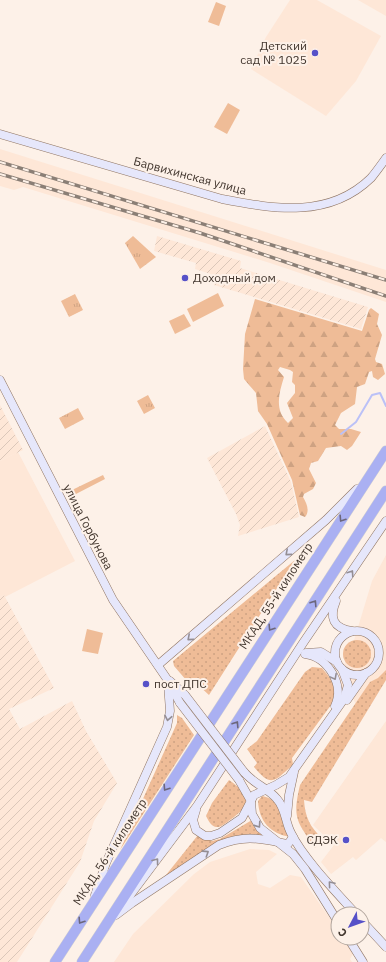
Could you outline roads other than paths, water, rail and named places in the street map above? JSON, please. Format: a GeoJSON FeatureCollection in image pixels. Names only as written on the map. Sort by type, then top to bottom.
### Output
{"type":"FeatureCollection","features":[{"type":"Feature","properties":{"kind":"highway","name":"МКАД, 55-й километр"},"geometry":{"type":"LineString","coordinates":[[188,755],[386,451]]}},
{"type":"Feature","properties":{"kind":"highway"},"geometry":{"type":"LineString","coordinates":[[82,962],[386,491]]}},
{"type":"Feature","properties":{"kind":"highway","name":"МКАД, 56-й километр"},"geometry":{"type":"LineString","coordinates":[[55,962],[188,755]]}},
{"type":"Feature","properties":{"kind":"street","name":"Барвихинская улица"},"geometry":{"type":"LineString","coordinates":[[0,134],[222,199],[279,207],[302,208],[322,206],[336,202],[371,177],[386,158]]}},
{"type":"Feature","properties":{"kind":"street","name":"улица Горбунова"},"geometry":{"type":"LineString","coordinates":[[0,380],[110,594],[167,679],[180,703],[239,780],[251,801],[252,814],[256,821],[266,834],[290,851],[305,869],[330,909]]}},
{"type":"Feature","properties":{"kind":"street"},"geometry":{"type":"LineString","coordinates":[[158,665],[326,520],[348,499],[376,467]]}},
{"type":"Feature","properties":{"kind":"street"},"geometry":{"type":"LineString","coordinates":[[102,931],[116,915],[197,806],[282,675],[386,521]]}},
{"type":"Feature","properties":{"kind":"street"},"geometry":{"type":"LineString","coordinates":[[330,718],[343,706],[366,673],[373,668],[378,661],[379,648],[375,640],[369,634],[339,627],[332,616],[341,588]]}},
{"type":"Feature","properties":{"kind":"street"},"geometry":{"type":"LineString","coordinates":[[197,806],[193,820],[194,825],[200,833],[211,836],[220,833],[242,818],[254,794],[283,781],[294,770],[341,703],[347,690],[346,680],[342,669],[337,662],[335,654],[336,645],[341,638],[352,631]]}},
{"type":"Feature","properties":{"kind":"street"},"geometry":{"type":"LineString","coordinates":[[282,675],[309,652],[321,652],[337,662]]}},
{"type":"Feature","properties":{"kind":"street"},"geometry":{"type":"LineString","coordinates":[[305,654],[313,656],[326,665],[337,683],[339,696],[330,718]]}},
{"type":"Feature","properties":{"kind":"street"},"geometry":{"type":"LineString","coordinates":[[342,669],[353,675],[366,673]]}},
{"type":"Feature","properties":{"kind":"street","name":"улица Горбунова"},"geometry":{"type":"LineString","coordinates":[[167,679],[185,695],[251,780],[277,799],[284,810],[293,837],[310,860],[349,906]]}},
{"type":"Feature","properties":{"kind":"street"},"geometry":{"type":"LineString","coordinates":[[93,903],[106,862],[166,727],[170,711],[167,679]]}},
{"type":"Feature","properties":{"kind":"street"},"geometry":{"type":"LineString","coordinates":[[169,701],[170,697],[174,693],[179,692],[185,695]]}},
{"type":"Feature","properties":{"kind":"street"},"geometry":{"type":"LineString","coordinates":[[287,820],[288,795],[294,770]]}},
{"type":"Feature","properties":{"kind":"street"},"geometry":{"type":"LineString","coordinates":[[116,915],[132,902],[219,845],[232,839],[246,837],[288,844],[293,837]]}},
{"type":"Feature","properties":{"kind":"street"},"geometry":{"type":"LineString","coordinates":[[370,930],[386,947]]}},
{"type":"Feature","properties":{"kind":"street"},"geometry":{"type":"LineString","coordinates":[[353,946],[363,962]]}},
{"type":"Feature","properties":{"kind":"waterway"},"geometry":{"type":"LineString","coordinates":[[341,434],[356,422],[372,395],[380,393],[386,406]]}},
{"type":"Feature","properties":{"kind":"railway"},"geometry":{"type":"LineString","coordinates":[[0,162],[386,280]]}},
{"type":"Feature","properties":{"kind":"railway"},"geometry":{"type":"LineString","coordinates":[[0,174],[200,233],[386,296]]}},
{"type":"Feature","properties":{"kind":"place","name":"Детский сад № 1025"},"geometry":{"type":"Point","coordinates":[315,53]}},
{"type":"Feature","properties":{"kind":"place","name":"Доходный дом"},"geometry":{"type":"Point","coordinates":[185,278]}},
{"type":"Feature","properties":{"kind":"place","name":"пост ДПС"},"geometry":{"type":"Point","coordinates":[146,684]}},
{"type":"Feature","properties":{"kind":"place","name":"СДЭК"},"geometry":{"type":"Point","coordinates":[346,840]}}]}
